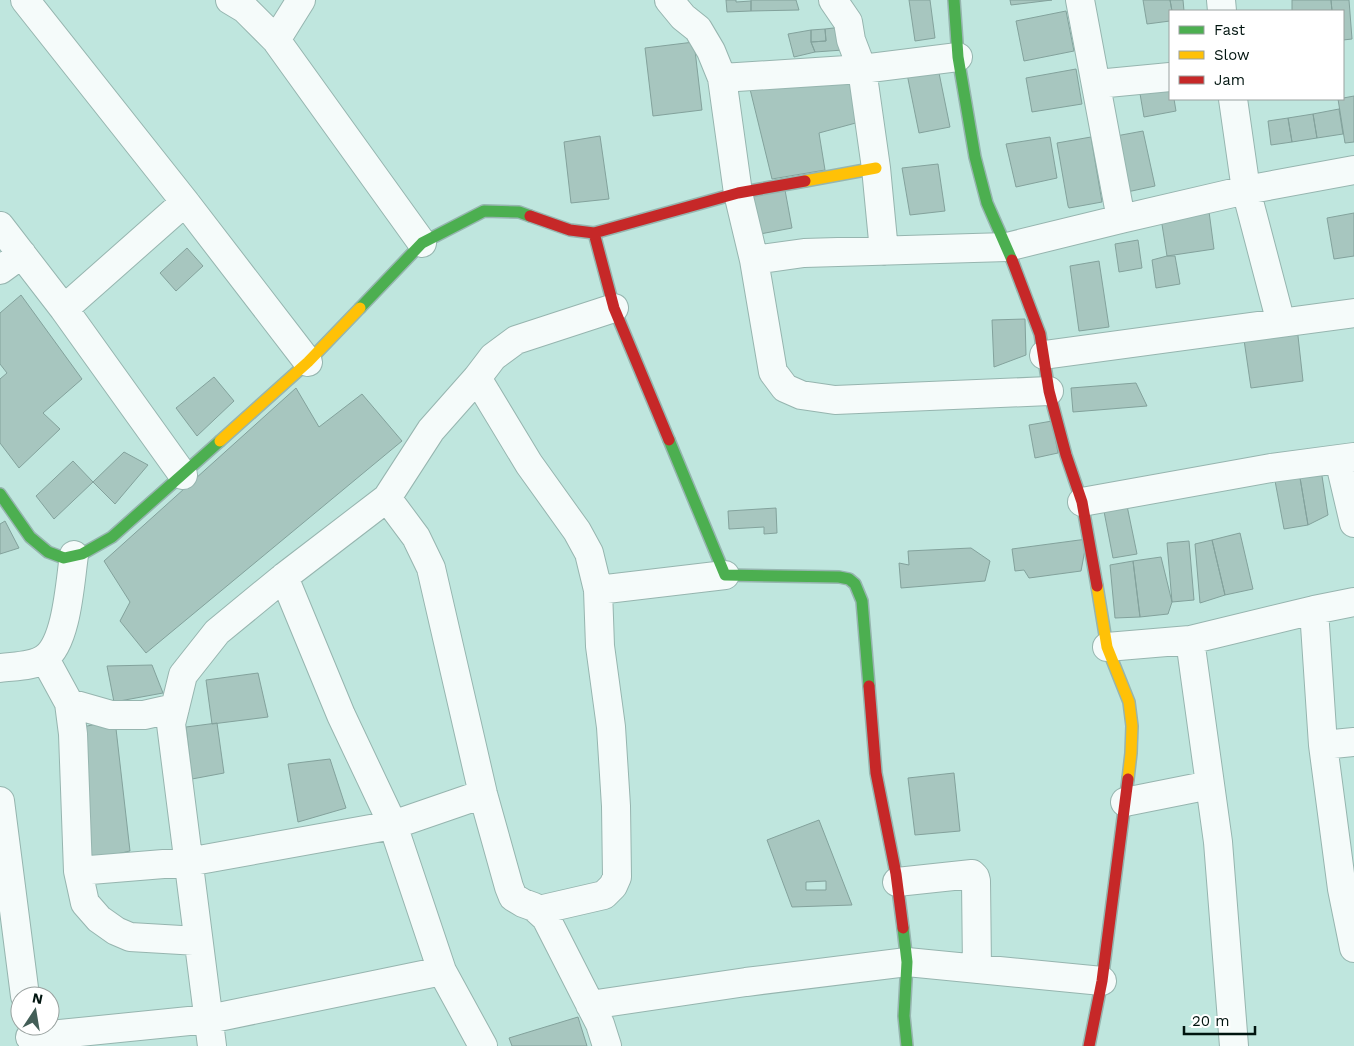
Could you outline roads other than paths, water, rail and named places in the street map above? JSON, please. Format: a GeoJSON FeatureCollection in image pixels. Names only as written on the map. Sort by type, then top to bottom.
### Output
{"type":"FeatureCollection","features":[{"type":"Feature","properties":{"kind":"street"},"geometry":{"type":"LineString","coordinates":[[230,0],[244,9],[276,40],[422,243]]}},
{"type":"Feature","properties":{"kind":"street"},"geometry":{"type":"LineString","coordinates":[[276,40],[301,0]]}},
{"type":"Feature","properties":{"kind":"street"},"geometry":{"type":"LineString","coordinates":[[669,0],[698,29],[711,51],[722,78],[738,193],[754,260],[773,372],[785,388],[801,395],[835,400],[1049,390]]}},
{"type":"Feature","properties":{"kind":"street"},"geometry":{"type":"LineString","coordinates":[[833,0],[848,22],[862,70],[876,168],[884,251]]}},
{"type":"Feature","properties":{"kind":"street"},"geometry":{"type":"LineString","coordinates":[[954,0],[958,57],[975,157],[987,203],[1007,247],[1040,334],[1049,390],[1082,502],[1106,647],[1129,702],[1132,726],[1131,753],[1102,981],[1089,1046]]}},
{"type":"Feature","properties":{"kind":"street"},"geometry":{"type":"LineString","coordinates":[[1080,0],[1121,219]]}},
{"type":"Feature","properties":{"kind":"street"},"geometry":{"type":"LineString","coordinates":[[32,1],[308,362]]}},
{"type":"Feature","properties":{"kind":"street"},"geometry":{"type":"LineString","coordinates":[[722,78],[862,70],[958,57]]}},
{"type":"Feature","properties":{"kind":"street"},"geometry":{"type":"LineString","coordinates":[[1097,84],[1169,77]]}},
{"type":"Feature","properties":{"kind":"street"},"geometry":{"type":"LineString","coordinates":[[1233,100],[1246,190],[1281,323]]}},
{"type":"Feature","properties":{"kind":"street"},"geometry":{"type":"LineString","coordinates":[[0,494],[30,537],[48,552],[64,558],[82,554],[112,538],[308,362],[422,243],[484,210],[520,212],[570,230],[594,233],[738,193],[876,168]]}},
{"type":"Feature","properties":{"kind":"street"},"geometry":{"type":"LineString","coordinates":[[754,260],[804,253],[1007,247],[1246,190],[1354,170]]}},
{"type":"Feature","properties":{"kind":"street"},"geometry":{"type":"LineString","coordinates":[[64,309],[185,202]]}},
{"type":"Feature","properties":{"kind":"street"},"geometry":{"type":"LineString","coordinates":[[0,226],[64,309],[183,475]]}},
{"type":"Feature","properties":{"kind":"street"},"geometry":{"type":"LineString","coordinates":[[594,233],[614,308],[725,575]]}},
{"type":"Feature","properties":{"kind":"street"},"geometry":{"type":"LineString","coordinates":[[0,270],[22,254]]}},
{"type":"Feature","properties":{"kind":"street"},"geometry":{"type":"LineString","coordinates":[[212,1046],[171,724],[183,675],[217,632],[284,577],[387,498],[431,430],[493,357],[516,340],[614,308]]}},
{"type":"Feature","properties":{"kind":"street"},"geometry":{"type":"LineString","coordinates":[[1044,355],[1354,314]]}},
{"type":"Feature","properties":{"kind":"street"},"geometry":{"type":"LineString","coordinates":[[477,378],[529,464],[578,531],[589,553],[598,590],[600,646],[611,727],[616,806],[617,877],[613,886],[604,895],[539,910]]}},
{"type":"Feature","properties":{"kind":"street"},"geometry":{"type":"LineString","coordinates":[[1082,502],[1271,468],[1347,458],[1354,523]]}},
{"type":"Feature","properties":{"kind":"street"},"geometry":{"type":"LineString","coordinates":[[387,498],[416,537],[431,568],[483,794],[508,886],[513,897],[539,910],[546,918],[600,1024],[607,1046]]}},
{"type":"Feature","properties":{"kind":"street"},"geometry":{"type":"LineString","coordinates":[[0,668],[34,664],[45,659],[54,650],[65,621],[74,555]]}},
{"type":"Feature","properties":{"kind":"street"},"geometry":{"type":"LineString","coordinates":[[598,590],[725,575],[839,577],[848,578],[856,585],[862,601],[876,773],[897,882],[907,962],[904,1016],[907,1046]]}},
{"type":"Feature","properties":{"kind":"street"},"geometry":{"type":"LineString","coordinates":[[284,577],[341,715],[393,825],[442,971],[483,1046]]}},
{"type":"Feature","properties":{"kind":"street"},"geometry":{"type":"LineString","coordinates":[[1106,647],[1190,640],[1354,602]]}},
{"type":"Feature","properties":{"kind":"street"},"geometry":{"type":"LineString","coordinates":[[1314,610],[1323,745],[1348,889],[1354,948]]}},
{"type":"Feature","properties":{"kind":"street"},"geometry":{"type":"LineString","coordinates":[[1190,640],[1219,851],[1234,1046]]}},
{"type":"Feature","properties":{"kind":"street"},"geometry":{"type":"LineString","coordinates":[[45,659],[69,704],[73,734],[78,871],[85,902],[99,919],[116,931],[130,937],[198,941]]}},
{"type":"Feature","properties":{"kind":"street"},"geometry":{"type":"LineString","coordinates":[[69,704],[111,715],[144,715],[175,708]]}},
{"type":"Feature","properties":{"kind":"street"},"geometry":{"type":"LineString","coordinates":[[1323,745],[1354,742]]}},
{"type":"Feature","properties":{"kind":"street"},"geometry":{"type":"LineString","coordinates":[[1125,802],[1210,785]]}},
{"type":"Feature","properties":{"kind":"street"},"geometry":{"type":"LineString","coordinates":[[78,871],[188,862],[393,825],[483,794]]}},
{"type":"Feature","properties":{"kind":"street"},"geometry":{"type":"LineString","coordinates":[[0,801],[24,986]]}},
{"type":"Feature","properties":{"kind":"street"},"geometry":{"type":"LineString","coordinates":[[897,882],[972,874],[975,877],[977,969]]}},
{"type":"Feature","properties":{"kind":"street"},"geometry":{"type":"LineString","coordinates":[[590,1005],[746,982],[907,962],[1102,981]]}},
{"type":"Feature","properties":{"kind":"street"},"geometry":{"type":"LineString","coordinates":[[60,1033],[210,1019],[442,971]]}}]}
